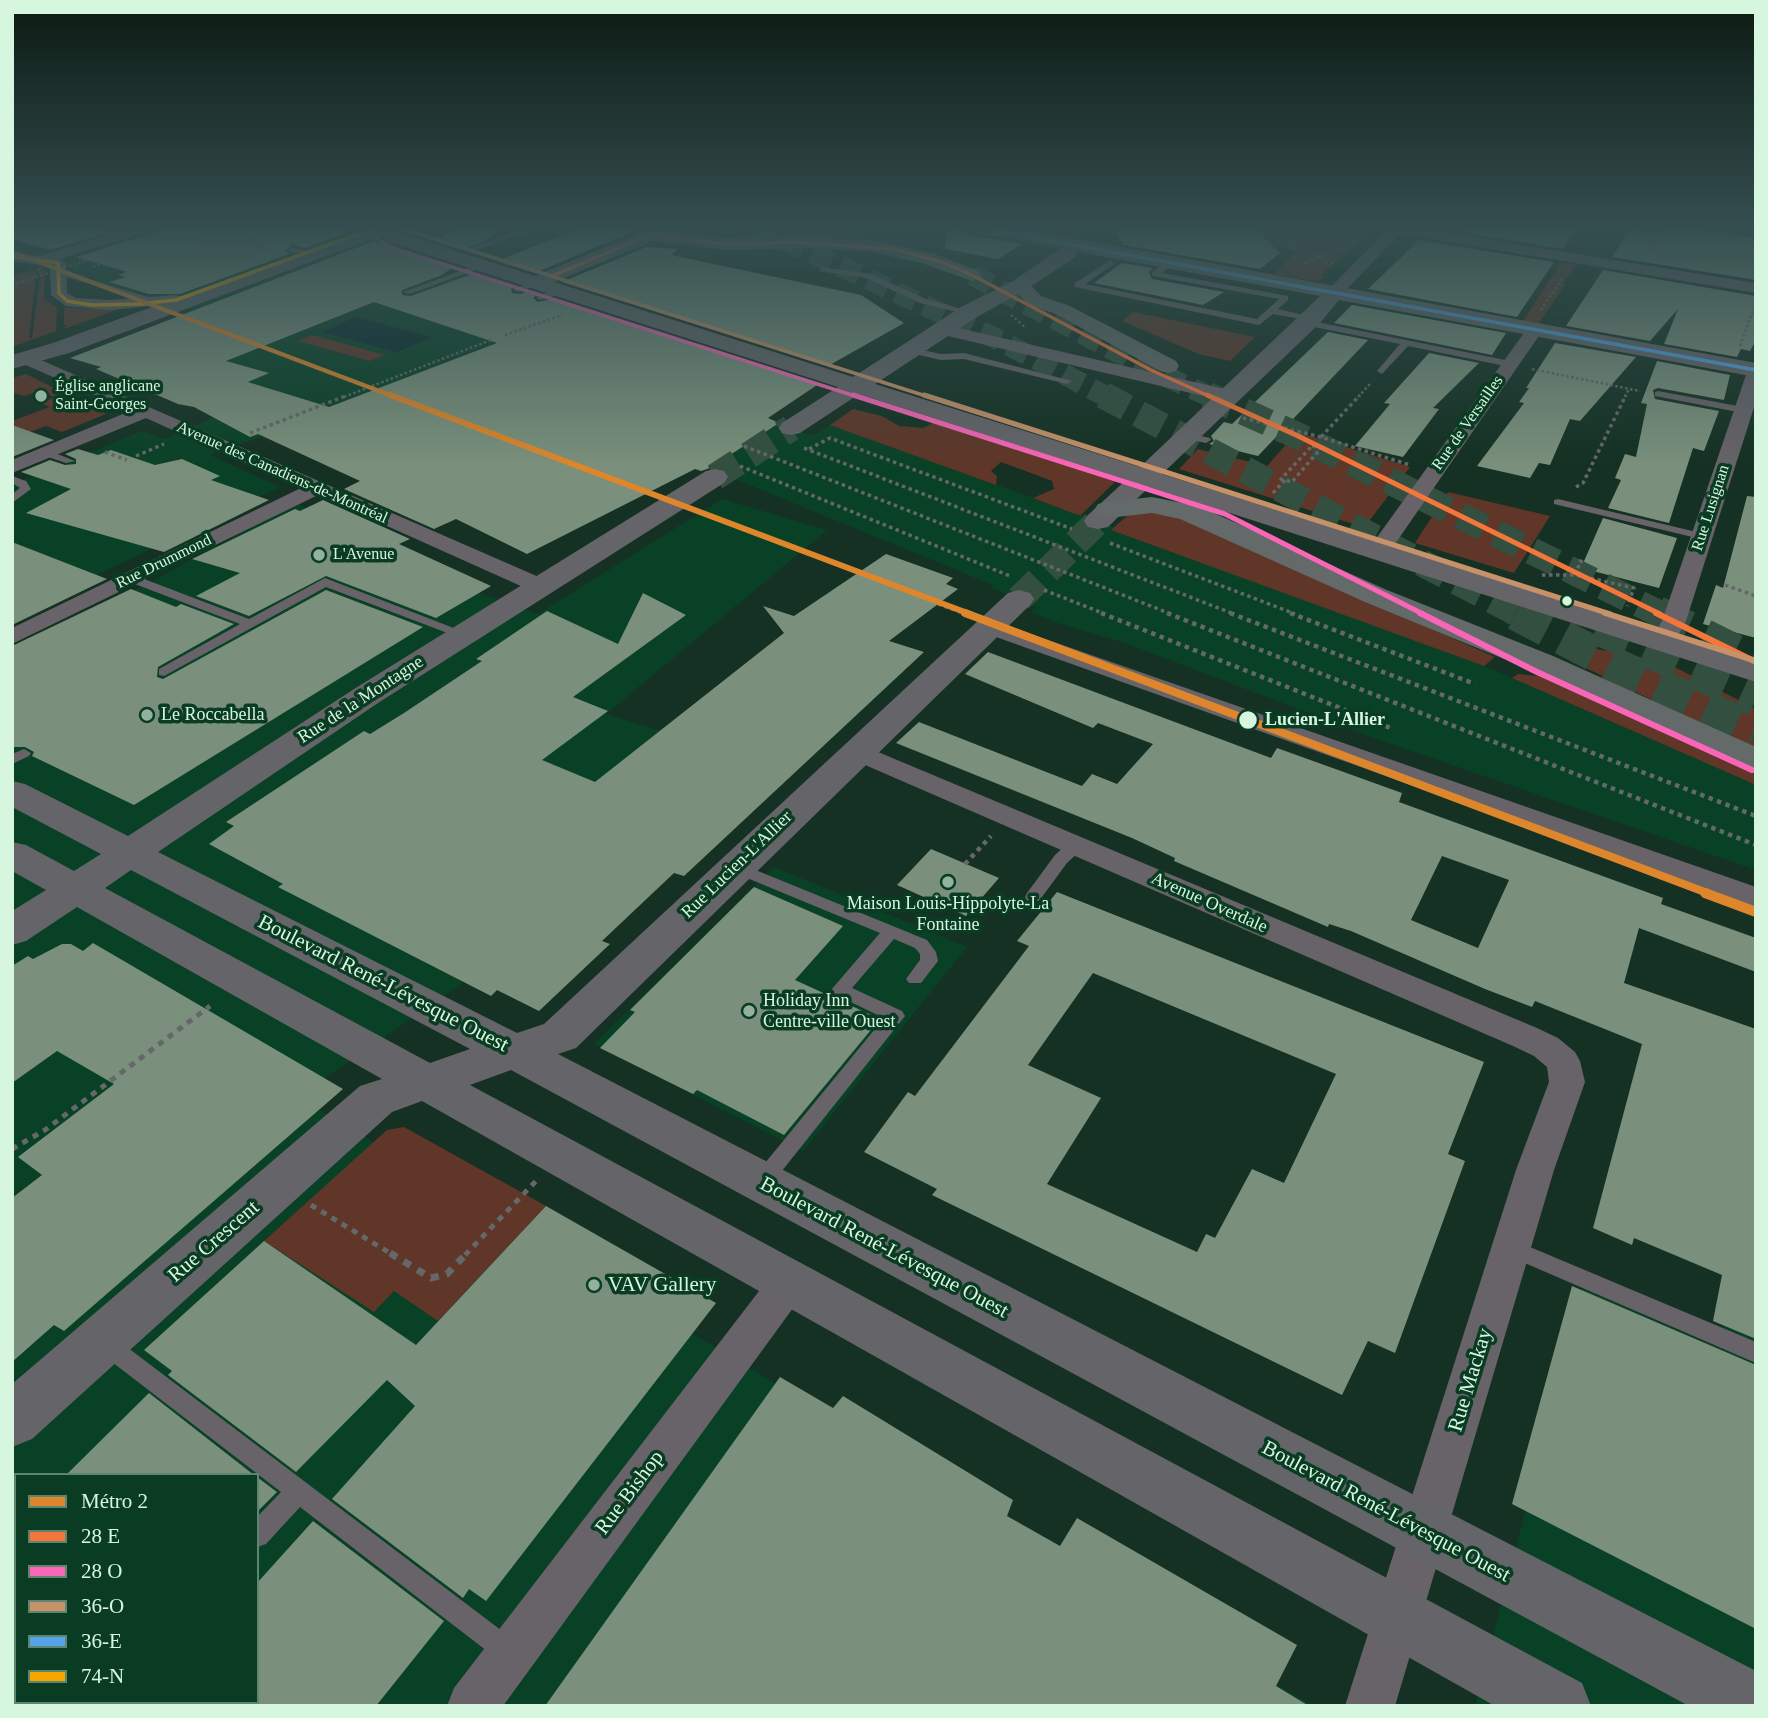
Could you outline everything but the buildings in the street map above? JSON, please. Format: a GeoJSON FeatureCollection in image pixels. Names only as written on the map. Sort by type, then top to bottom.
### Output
{"type":"FeatureCollection","features":[{"type":"Feature","properties":{"kind":"highway"},"geometry":{"type":"LineString","coordinates":[[1053,307],[1168,366]]}},
{"type":"Feature","properties":{"kind":"highway"},"geometry":{"type":"LineString","coordinates":[[1097,526],[1152,505],[1188,513],[1376,596],[1542,663]]}},
{"type":"Feature","properties":{"kind":"highway"},"geometry":{"type":"LineString","coordinates":[[1229,505],[1542,663],[1756,760]]}},
{"type":"Feature","properties":{"kind":"main road"},"geometry":{"type":"LineString","coordinates":[[19,360],[51,345],[156,307]]}},
{"type":"Feature","properties":{"kind":"main road"},"geometry":{"type":"LineString","coordinates":[[19,360],[74,344],[172,307]]}},
{"type":"Feature","properties":{"kind":"main road"},"geometry":{"type":"LineString","coordinates":[[607,307],[676,333],[856,385],[1756,673]]}},
{"type":"Feature","properties":{"kind":"main road"},"geometry":{"type":"LineString","coordinates":[[795,437],[856,385],[977,307]]}},
{"type":"Feature","properties":{"kind":"main road"},"geometry":{"type":"LineString","coordinates":[[1097,526],[1144,477],[1235,407],[1322,307]]}},
{"type":"Feature","properties":{"kind":"main road"},"geometry":{"type":"LineString","coordinates":[[1441,307],[1537,321],[1756,371]]}},
{"type":"Feature","properties":{"kind":"main road","name":"Rue de la Montagne"},"geometry":{"type":"LineString","coordinates":[[12,931],[463,634],[725,471]]}},
{"type":"Feature","properties":{"kind":"main road","name":"Rue Lucien-L'Allier"},"geometry":{"type":"LineString","coordinates":[[426,1082],[560,1036],[859,752],[982,622],[1023,588]]}},
{"type":"Feature","properties":{"kind":"main road","name":"Boulevard René-Lévesque Ouest"},"geometry":{"type":"LineString","coordinates":[[12,792],[516,1052],[1755,1706]]}},
{"type":"Feature","properties":{"kind":"main road"},"geometry":{"type":"LineString","coordinates":[[12,854],[1559,1706]]}},
{"type":"Feature","properties":{"kind":"main road","name":"Rue Crescent"},"geometry":{"type":"LineString","coordinates":[[12,1420],[376,1099],[426,1082]]}},
{"type":"Feature","properties":{"kind":"street","name":"Rue de Versailles"},"geometry":{"type":"LineString","coordinates":[[1378,552],[1520,366],[1537,321]]}},
{"type":"Feature","properties":{"kind":"street"},"geometry":{"type":"LineString","coordinates":[[941,329],[1235,407]]}},
{"type":"Feature","properties":{"kind":"street","name":"Avenue des Canadiens-de-Montréal"},"geometry":{"type":"LineString","coordinates":[[19,360],[145,412],[540,586]]}},
{"type":"Feature","properties":{"kind":"street","name":"Rue Lusignan"},"geometry":{"type":"LineString","coordinates":[[1662,643],[1674,621],[1756,371]]}},
{"type":"Feature","properties":{"kind":"street"},"geometry":{"type":"LineString","coordinates":[[12,467],[145,412]]}},
{"type":"Feature","properties":{"kind":"street","name":"Rue Drummond"},"geometry":{"type":"LineString","coordinates":[[12,637],[316,488]]}},
{"type":"Feature","properties":{"kind":"street"},"geometry":{"type":"LineString","coordinates":[[982,622],[1756,898]]}},
{"type":"Feature","properties":{"kind":"street","name":"Avenue Overdale"},"geometry":{"type":"LineString","coordinates":[[859,752],[1499,1026],[1546,1047],[1559,1056]]}},
{"type":"Feature","properties":{"kind":"street","name":"Rue Mackay"},"geometry":{"type":"LineString","coordinates":[[1370,1706],[1542,1148],[1567,1082],[1565,1066],[1559,1056]]}},
{"type":"Feature","properties":{"kind":"street","name":"Rue Bishop"},"geometry":{"type":"LineString","coordinates":[[472,1706],[790,1281]]}},
{"type":"Feature","properties":{"kind":"lane"},"geometry":{"type":"LineString","coordinates":[[957,307],[972,310]]}},
{"type":"Feature","properties":{"kind":"lane"},"geometry":{"type":"LineString","coordinates":[[1189,307],[1259,321],[1276,307]]}},
{"type":"Feature","properties":{"kind":"lane"},"geometry":{"type":"LineString","coordinates":[[1272,311],[1520,366]]}},
{"type":"Feature","properties":{"kind":"lane"},"geometry":{"type":"LineString","coordinates":[[1382,371],[1404,345]]}},
{"type":"Feature","properties":{"kind":"lane"},"geometry":{"type":"LineString","coordinates":[[909,350],[941,357],[964,356],[1067,381]]}},
{"type":"Feature","properties":{"kind":"lane"},"geometry":{"type":"LineString","coordinates":[[1658,394],[1743,410]]}},
{"type":"Feature","properties":{"kind":"lane"},"geometry":{"type":"LineString","coordinates":[[47,453],[70,461]]}},
{"type":"Feature","properties":{"kind":"lane"},"geometry":{"type":"LineString","coordinates":[[12,479],[26,487],[12,500]]}},
{"type":"Feature","properties":{"kind":"lane"},"geometry":{"type":"LineString","coordinates":[[1558,502],[1701,536]]}},
{"type":"Feature","properties":{"kind":"lane"},"geometry":{"type":"LineString","coordinates":[[131,578],[250,624]]}},
{"type":"Feature","properties":{"kind":"lane"},"geometry":{"type":"LineString","coordinates":[[164,673],[325,582],[463,634]]}},
{"type":"Feature","properties":{"kind":"lane"},"geometry":{"type":"LineString","coordinates":[[1033,897],[1061,859],[1076,845]]}},
{"type":"Feature","properties":{"kind":"lane"},"geometry":{"type":"LineString","coordinates":[[736,866],[921,944],[928,952],[929,961],[915,979]]}},
{"type":"Feature","properties":{"kind":"lane"},"geometry":{"type":"LineString","coordinates":[[761,1183],[896,1016],[840,990],[891,931]]}},
{"type":"Feature","properties":{"kind":"lane"},"geometry":{"type":"LineString","coordinates":[[1511,1248],[1756,1353]]}},
{"type":"Feature","properties":{"kind":"lane"},"geometry":{"type":"LineString","coordinates":[[102,1341],[511,1653]]}},
{"type":"Feature","properties":{"kind":"lane"},"geometry":{"type":"LineString","coordinates":[[259,1533],[298,1491]]}},
{"type":"Feature","properties":{"kind":"path"},"geometry":{"type":"LineString","coordinates":[[1537,321],[1545,307]]}},
{"type":"Feature","properties":{"kind":"path"},"geometry":{"type":"LineString","coordinates":[[1739,349],[1755,307]]}},
{"type":"Feature","properties":{"kind":"path"},"geometry":{"type":"LineString","coordinates":[[505,335],[564,315]]}},
{"type":"Feature","properties":{"kind":"path"},"geometry":{"type":"LineString","coordinates":[[240,437],[491,340]]}},
{"type":"Feature","properties":{"kind":"path"},"geometry":{"type":"LineString","coordinates":[[1520,366],[1658,394]]}},
{"type":"Feature","properties":{"kind":"path"},"geometry":{"type":"LineString","coordinates":[[1321,437],[1367,387]]}},
{"type":"Feature","properties":{"kind":"path"},"geometry":{"type":"LineString","coordinates":[[1575,488],[1583,483],[1629,388]]}},
{"type":"Feature","properties":{"kind":"path"},"geometry":{"type":"LineString","coordinates":[[1235,407],[1414,466]]}},
{"type":"Feature","properties":{"kind":"path"},"geometry":{"type":"LineString","coordinates":[[795,437],[808,450],[1756,816]]}},
{"type":"Feature","properties":{"kind":"path"},"geometry":{"type":"LineString","coordinates":[[808,450],[830,439],[1097,526],[1475,684]]}},
{"type":"Feature","properties":{"kind":"path"},"geometry":{"type":"LineString","coordinates":[[135,456],[163,444]]}},
{"type":"Feature","properties":{"kind":"path"},"geometry":{"type":"LineString","coordinates":[[744,446],[1756,845]]}},
{"type":"Feature","properties":{"kind":"path"},"geometry":{"type":"LineString","coordinates":[[1312,446],[1321,448],[1292,482],[1285,480],[1281,479],[1312,446]]}},
{"type":"Feature","properties":{"kind":"path"},"geometry":{"type":"LineString","coordinates":[[108,453],[127,460]]}},
{"type":"Feature","properties":{"kind":"path"},"geometry":{"type":"LineString","coordinates":[[725,471],[1393,729]]}},
{"type":"Feature","properties":{"kind":"path"},"geometry":{"type":"LineString","coordinates":[[1269,498],[1285,480]]}},
{"type":"Feature","properties":{"kind":"path"},"geometry":{"type":"LineString","coordinates":[[1583,562],[1580,561],[1576,575],[1634,588],[1625,610]]}},
{"type":"Feature","properties":{"kind":"path"},"geometry":{"type":"LineString","coordinates":[[1725,585],[1756,596]]}},
{"type":"Feature","properties":{"kind":"path"},"geometry":{"type":"LineString","coordinates":[[938,604],[982,622]]}},
{"type":"Feature","properties":{"kind":"path"},"geometry":{"type":"LineString","coordinates":[[965,864],[989,838]]}},
{"type":"Feature","properties":{"kind":"path"},"geometry":{"type":"LineString","coordinates":[[12,1149],[44,1130],[209,1006]]}},
{"type":"Feature","properties":{"kind":"path"},"geometry":{"type":"LineString","coordinates":[[303,1199],[431,1278],[447,1274],[528,1189]]}},
{"type":"Feature","properties":{"kind":"shaded area"},"geometry":{"type":"Polygon","coordinates":[[[12,307],[32,307],[29,338],[32,338],[36,307],[57,308],[56,331],[12,347],[12,307]]]}},
{"type":"Feature","properties":{"kind":"shaded area"},"geometry":{"type":"Polygon","coordinates":[[[64,307],[119,309],[64,329],[67,325],[64,325],[64,307]]]}},
{"type":"Feature","properties":{"kind":"shaded area"},"geometry":{"type":"Polygon","coordinates":[[[180,307],[553,307],[528,331],[334,405],[340,408],[210,455],[280,487],[12,616],[12,485],[142,431],[164,439],[217,416],[195,312],[180,307]]]}},
{"type":"Feature","properties":{"kind":"shaded area"},"geometry":{"type":"Polygon","coordinates":[[[1532,307],[1550,307],[1539,323],[1523,321],[1532,307]]]}},
{"type":"Feature","properties":{"kind":"shaded area"},"geometry":{"type":"Polygon","coordinates":[[[1133,312],[1255,337],[1230,361],[1199,354],[1122,321],[1133,312]]]}},
{"type":"Feature","properties":{"kind":"shaded area"},"geometry":{"type":"Polygon","coordinates":[[[312,335],[385,355],[370,361],[298,341],[312,335]]]}},
{"type":"Feature","properties":{"kind":"shaded area"},"geometry":{"type":"Polygon","coordinates":[[[26,374],[106,414],[62,432],[46,426],[27,433],[12,434],[12,421],[50,407],[41,403],[55,397],[38,391],[24,396],[12,392],[12,378],[26,374]]]}},
{"type":"Feature","properties":{"kind":"shaded area"},"geometry":{"type":"Polygon","coordinates":[[[790,377],[817,385],[768,417],[780,423],[812,436],[830,425],[1115,527],[1111,530],[1469,659],[1756,785],[1756,870],[1374,738],[1125,643],[1058,623],[1031,612],[1036,607],[991,588],[993,585],[696,463],[790,377]]]}},
{"type":"Feature","properties":{"kind":"shaded area"},"geometry":{"type":"Polygon","coordinates":[[[853,409],[882,416],[899,426],[923,428],[935,422],[1108,477],[1115,482],[1081,515],[1075,514],[1033,498],[1054,489],[1052,481],[1001,462],[991,471],[997,476],[996,485],[830,425],[853,409]]]}},
{"type":"Feature","properties":{"kind":"shaded area"},"geometry":{"type":"Polygon","coordinates":[[[1297,432],[1410,467],[1367,524],[1360,526],[1179,469],[1198,449],[1267,466],[1297,432]]]}},
{"type":"Feature","properties":{"kind":"shaded area"},"geometry":{"type":"Polygon","coordinates":[[[1448,492],[1550,516],[1514,573],[1415,543],[1448,492]]]}},
{"type":"Feature","properties":{"kind":"shaded area"},"geometry":{"type":"Polygon","coordinates":[[[722,499],[827,530],[606,714],[775,766],[298,1097],[1313,1706],[12,1706],[12,656],[297,503],[457,585],[538,614],[722,499]]]}},
{"type":"Feature","properties":{"kind":"shaded area"},"geometry":{"type":"Polygon","coordinates":[[[1142,511],[1180,517],[1495,657],[1484,666],[1111,530],[1128,515],[1142,511]]]}},
{"type":"Feature","properties":{"kind":"shaded area"},"geometry":{"type":"Polygon","coordinates":[[[1582,639],[1597,649],[1665,662],[1756,709],[1756,750],[1561,656],[1576,647],[1571,644],[1582,639]]]}},
{"type":"Feature","properties":{"kind":"shaded area"},"geometry":{"type":"Polygon","coordinates":[[[1518,674],[1538,676],[1756,772],[1756,785],[1512,678],[1518,674]]]}},
{"type":"Feature","properties":{"kind":"shaded area","name":"Holiday Inn Centre-ville Ouest"},"geometry":{"type":"Polygon","coordinates":[[[774,867],[967,947],[803,1151],[594,1044],[774,867]]]}},
{"type":"Feature","properties":{"kind":"shaded area"},"geometry":{"type":"Polygon","coordinates":[[[404,1127],[546,1206],[438,1321],[394,1291],[374,1312],[264,1241],[387,1130],[404,1127]]]}},
{"type":"Feature","properties":{"kind":"shaded area"},"geometry":{"type":"Polygon","coordinates":[[[1756,1167],[1756,1706],[1475,1706],[1583,1288],[1718,1347],[1756,1167]]]}},
{"type":"Feature","properties":{"kind":"water"},"geometry":{"type":"Polygon","coordinates":[[[356,317],[432,337],[397,352],[322,332],[356,317]]]}},
{"type":"Feature","properties":{"kind":"tunnel"},"geometry":{"type":"LineString","coordinates":[[928,307],[1001,341],[1107,397]]}},
{"type":"Feature","properties":{"kind":"tunnel"},"geometry":{"type":"LineString","coordinates":[[1033,307],[1151,370],[1211,397]]}},
{"type":"Feature","properties":{"kind":"tunnel"},"geometry":{"type":"LineString","coordinates":[[1103,395],[1519,614]]}},
{"type":"Feature","properties":{"kind":"tunnel"},"geometry":{"type":"LineString","coordinates":[[1207,395],[1296,435],[1660,614]]}},
{"type":"Feature","properties":{"kind":"tunnel"},"geometry":{"type":"LineString","coordinates":[[715,477],[791,428]]}},
{"type":"Feature","properties":{"kind":"tunnel"},"geometry":{"type":"LineString","coordinates":[[1019,599],[1098,521]]}},
{"type":"Feature","properties":{"kind":"tunnel"},"geometry":{"type":"LineString","coordinates":[[1516,613],[1619,667],[1756,731]]}},
{"type":"Feature","properties":{"kind":"tunnel"},"geometry":{"type":"LineString","coordinates":[[1656,613],[1756,662]]}},
{"type":"Feature","properties":{"kind":"tunnel"},"geometry":{"type":"LineString","coordinates":[[1597,627],[1756,699]]}},
{"type":"Feature","properties":{"kind":"metro line","name":"2"},"geometry":{"type":"LineString","coordinates":[[158,307],[1756,912]]}},
{"type":"Feature","properties":{"kind":"transit line"},"geometry":{"type":"LineString","coordinates":[[578,307],[1225,514],[1537,672],[1752,770]]}},
{"type":"Feature","properties":{"kind":"transit line","name":"36-O"},"geometry":{"type":"LineString","coordinates":[[649,307],[1756,661]]}},
{"type":"Feature","properties":{"kind":"transit line"},"geometry":{"type":"LineString","coordinates":[[1033,307],[1151,370],[1296,435],[1756,662]]}},
{"type":"Feature","properties":{"kind":"transit line","name":"36-E"},"geometry":{"type":"LineString","coordinates":[[1413,307],[1756,370]]}},
{"type":"Feature","properties":{"kind":"place","name":"Église anglicane Saint-Georges"},"geometry":{"type":"Point","coordinates":[41,396]}},
{"type":"Feature","properties":{"kind":"place","name":"L'Avenue"},"geometry":{"type":"Point","coordinates":[319,555]}},
{"type":"Feature","properties":{"kind":"place","name":"Le Roccabella"},"geometry":{"type":"Point","coordinates":[147,715]}},
{"type":"Feature","properties":{"kind":"place","name":"Lucien-L'Allier"},"geometry":{"type":"Point","coordinates":[1248,720]}},
{"type":"Feature","properties":{"kind":"place","name":"Maison Louis-Hippolyte-La Fontaine"},"geometry":{"type":"Point","coordinates":[948,882]}},
{"type":"Feature","properties":{"kind":"place","name":"Holiday Inn Centre-ville Ouest"},"geometry":{"type":"Point","coordinates":[749,1011]}},
{"type":"Feature","properties":{"kind":"place","name":"VAV Gallery"},"geometry":{"type":"Point","coordinates":[594,1285]}}]}
